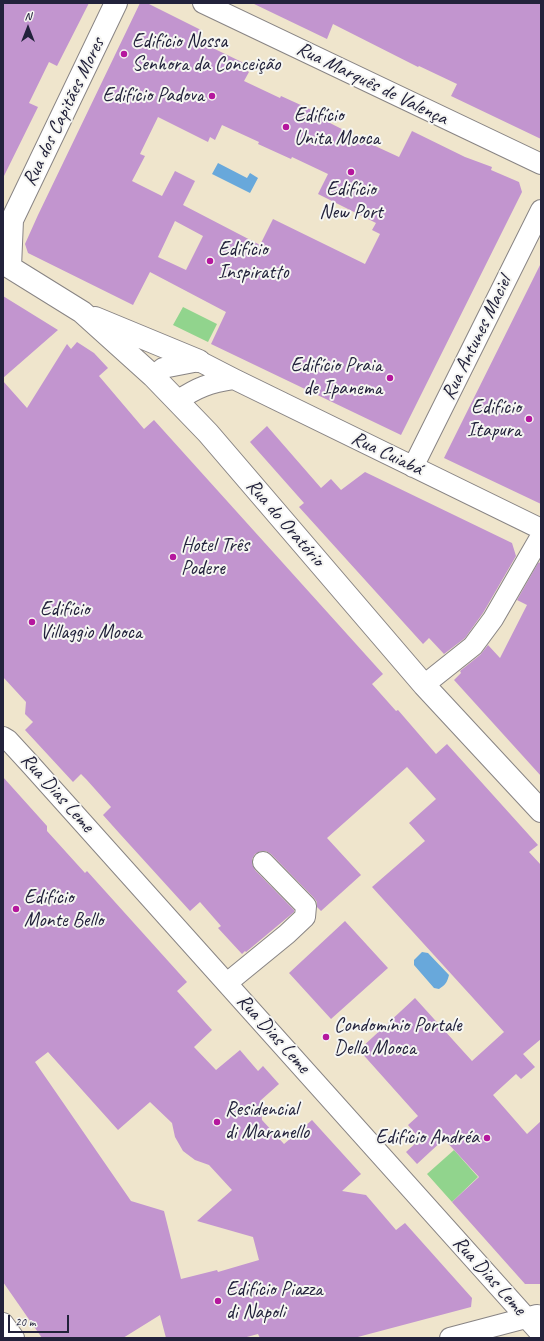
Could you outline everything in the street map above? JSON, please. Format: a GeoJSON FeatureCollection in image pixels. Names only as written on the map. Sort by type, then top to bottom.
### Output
{"type":"FeatureCollection","features":[{"type":"Feature","properties":{"kind":"street","name":"Rua dos Capitães Mores"},"geometry":{"type":"LineString","coordinates":[[7,265],[7,222],[116,3]]}},
{"type":"Feature","properties":{"kind":"street","name":"Rua Marquês de Valença"},"geometry":{"type":"LineString","coordinates":[[203,3],[541,164]]}},
{"type":"Feature","properties":{"kind":"street","name":"Rua Antunes Maciel"},"geometry":{"type":"LineString","coordinates":[[413,467],[541,210]]}},
{"type":"Feature","properties":{"kind":"street","name":"Rua do Oratório"},"geometry":{"type":"LineString","coordinates":[[7,265],[82,312],[153,376],[208,433],[424,685],[539,804]]}},
{"type":"Feature","properties":{"kind":"street"},"geometry":{"type":"LineString","coordinates":[[82,312],[199,361]]}},
{"type":"Feature","properties":{"kind":"street","name":"Rua Cuiabá"},"geometry":{"type":"LineString","coordinates":[[199,361],[541,529]]}},
{"type":"Feature","properties":{"kind":"street"},"geometry":{"type":"LineString","coordinates":[[153,376],[163,368],[199,361]]}},
{"type":"Feature","properties":{"kind":"street"},"geometry":{"type":"LineString","coordinates":[[177,401],[193,390],[208,384],[234,379]]}},
{"type":"Feature","properties":{"kind":"street"},"geometry":{"type":"LineString","coordinates":[[424,685],[473,646],[493,619],[541,536]]}},
{"type":"Feature","properties":{"kind":"street","name":"Rua Dias Leme"},"geometry":{"type":"LineString","coordinates":[[3,737],[8,740],[32,765],[227,983],[534,1316],[541,1334]]}},
{"type":"Feature","properties":{"kind":"street"},"geometry":{"type":"LineString","coordinates":[[227,983],[306,917],[306,906],[263,862]]}},
{"type":"Feature","properties":{"kind":"street"},"geometry":{"type":"LineString","coordinates":[[450,1338],[534,1316]]}},
{"type":"Feature","properties":{"kind":"street"},"geometry":{"type":"LineString","coordinates":[[3,1323],[14,1338]]}},
{"type":"Feature","properties":{"kind":"green space"},"geometry":{"type":"Polygon","coordinates":[[[183,307],[217,324],[208,342],[173,325],[183,307]]]}},
{"type":"Feature","properties":{"kind":"green space"},"geometry":{"type":"Polygon","coordinates":[[[454,1150],[478,1177],[452,1202],[427,1174],[454,1150]]]}},
{"type":"Feature","properties":{"kind":"water"},"geometry":{"type":"Polygon","coordinates":[[[218,163],[247,178],[250,173],[258,178],[250,193],[212,174],[218,163]]]}},
{"type":"Feature","properties":{"kind":"water"},"geometry":{"type":"Polygon","coordinates":[[[422,952],[428,953],[449,975],[446,984],[439,989],[434,988],[414,965],[414,960],[422,952]]]}},
{"type":"Feature","properties":{"kind":"building"},"geometry":{"type":"Polygon","coordinates":[[[3,3],[89,3],[57,66],[49,62],[29,103],[38,107],[3,178],[3,3]]]}},
{"type":"Feature","properties":{"kind":"building"},"geometry":{"type":"Polygon","coordinates":[[[140,3],[147,3],[201,30],[196,40],[246,64],[244,69],[249,72],[244,81],[280,98],[281,96],[314,111],[312,113],[329,120],[328,122],[373,145],[399,157],[412,131],[465,157],[492,167],[491,170],[519,182],[522,192],[401,435],[211,344],[226,312],[150,272],[133,305],[28,253],[25,244],[140,3]],[[158,117],[140,154],[145,156],[132,181],[162,196],[175,171],[195,181],[183,205],[260,245],[273,219],[365,264],[380,234],[372,230],[376,223],[318,194],[328,174],[292,157],[291,159],[258,144],[259,142],[222,125],[215,140],[210,137],[208,142],[158,117]],[[175,221],[158,257],[186,270],[203,236],[175,221]]]}},
{"type":"Feature","properties":{"kind":"building"},"geometry":{"type":"Polygon","coordinates":[[[252,3],[541,3],[541,139],[451,96],[457,84],[419,66],[418,67],[333,24],[327,39],[252,3]]]}},
{"type":"Feature","properties":{"kind":"building"},"geometry":{"type":"Polygon","coordinates":[[[541,263],[541,504],[444,458],[541,263]]]}},
{"type":"Feature","properties":{"kind":"building"},"geometry":{"type":"Polygon","coordinates":[[[3,296],[58,330],[3,378],[3,296]]]}},
{"type":"Feature","properties":{"kind":"building"},"geometry":{"type":"Polygon","coordinates":[[[77,342],[94,353],[108,368],[99,376],[144,429],[154,420],[383,674],[372,684],[396,711],[398,710],[436,754],[447,744],[538,845],[529,852],[541,865],[541,1039],[523,1054],[535,1067],[521,1079],[516,1074],[493,1095],[527,1134],[541,1121],[541,1284],[525,1284],[452,1202],[479,1177],[444,1139],[417,1164],[406,1152],[420,1139],[408,1125],[418,1116],[359,1050],[415,998],[472,1061],[504,1032],[372,887],[425,841],[409,823],[436,799],[407,767],[327,838],[361,875],[321,911],[317,907],[317,902],[314,898],[271,854],[266,851],[261,851],[255,854],[252,859],[252,864],[255,870],[294,910],[294,912],[242,954],[218,928],[221,926],[200,902],[190,911],[103,815],[111,807],[86,779],[81,774],[73,782],[25,730],[33,722],[25,714],[26,702],[3,677],[3,381],[27,408],[67,344],[71,349],[77,342]]]}},
{"type":"Feature","properties":{"kind":"building"},"geometry":{"type":"Polygon","coordinates":[[[267,426],[321,488],[331,479],[341,490],[365,472],[512,543],[516,556],[483,613],[465,638],[444,654],[429,638],[423,644],[299,507],[304,503],[250,442],[267,426]]]}},
{"type":"Feature","properties":{"kind":"building"},"geometry":{"type":"Polygon","coordinates":[[[541,562],[541,776],[454,680],[461,673],[460,671],[480,655],[488,645],[500,658],[527,605],[517,600],[538,563],[541,562]]]}},
{"type":"Feature","properties":{"kind":"building"},"geometry":{"type":"Polygon","coordinates":[[[3,777],[47,826],[47,831],[85,873],[87,871],[187,982],[177,991],[212,1030],[194,1047],[216,1070],[240,1050],[258,1071],[263,1066],[279,1084],[260,1101],[262,1120],[284,1144],[312,1120],[361,1174],[342,1191],[366,1195],[396,1230],[405,1223],[472,1298],[471,1307],[354,1338],[260,1338],[258,1334],[243,1338],[166,1338],[160,1315],[123,1338],[42,1338],[3,1282],[3,777]],[[48,1052],[35,1062],[131,1201],[164,1211],[181,1279],[217,1270],[218,1272],[259,1260],[253,1237],[197,1221],[232,1190],[209,1165],[195,1160],[183,1151],[175,1137],[172,1123],[150,1102],[118,1130],[48,1052]]]}},
{"type":"Feature","properties":{"kind":"building"},"geometry":{"type":"Polygon","coordinates":[[[345,921],[388,968],[331,1019],[289,973],[345,921]]]}},
{"type":"Feature","properties":{"kind":"place","name":"Edifício Nossa Senhora da Conceição"},"geometry":{"type":"Point","coordinates":[124,54]}},
{"type":"Feature","properties":{"kind":"place","name":"Edifício Padova"},"geometry":{"type":"Point","coordinates":[212,96]}},
{"type":"Feature","properties":{"kind":"place","name":"Edifício Unita Mooca"},"geometry":{"type":"Point","coordinates":[286,127]}},
{"type":"Feature","properties":{"kind":"place","name":"Edifício New Port"},"geometry":{"type":"Point","coordinates":[351,172]}},
{"type":"Feature","properties":{"kind":"place","name":"Edifício Inspiratto"},"geometry":{"type":"Point","coordinates":[210,261]}},
{"type":"Feature","properties":{"kind":"place","name":"Edifício Praia de Ipanema"},"geometry":{"type":"Point","coordinates":[390,378]}},
{"type":"Feature","properties":{"kind":"place","name":"Edifício Itapura"},"geometry":{"type":"Point","coordinates":[529,419]}},
{"type":"Feature","properties":{"kind":"place","name":"Hotel Três Podere"},"geometry":{"type":"Point","coordinates":[173,557]}},
{"type":"Feature","properties":{"kind":"place","name":"Edifício Villaggio Mooca"},"geometry":{"type":"Point","coordinates":[32,622]}},
{"type":"Feature","properties":{"kind":"place","name":"Edifício Monte Bello"},"geometry":{"type":"Point","coordinates":[16,909]}},
{"type":"Feature","properties":{"kind":"place","name":"Condomínio Portale Della Mooca"},"geometry":{"type":"Point","coordinates":[326,1037]}},
{"type":"Feature","properties":{"kind":"place","name":"Residencial di Maranello"},"geometry":{"type":"Point","coordinates":[217,1122]}},
{"type":"Feature","properties":{"kind":"place","name":"Edifício Andréa"},"geometry":{"type":"Point","coordinates":[487,1138]}},
{"type":"Feature","properties":{"kind":"place","name":"Edifício Piazza di Napoli"},"geometry":{"type":"Point","coordinates":[218,1301]}}]}
